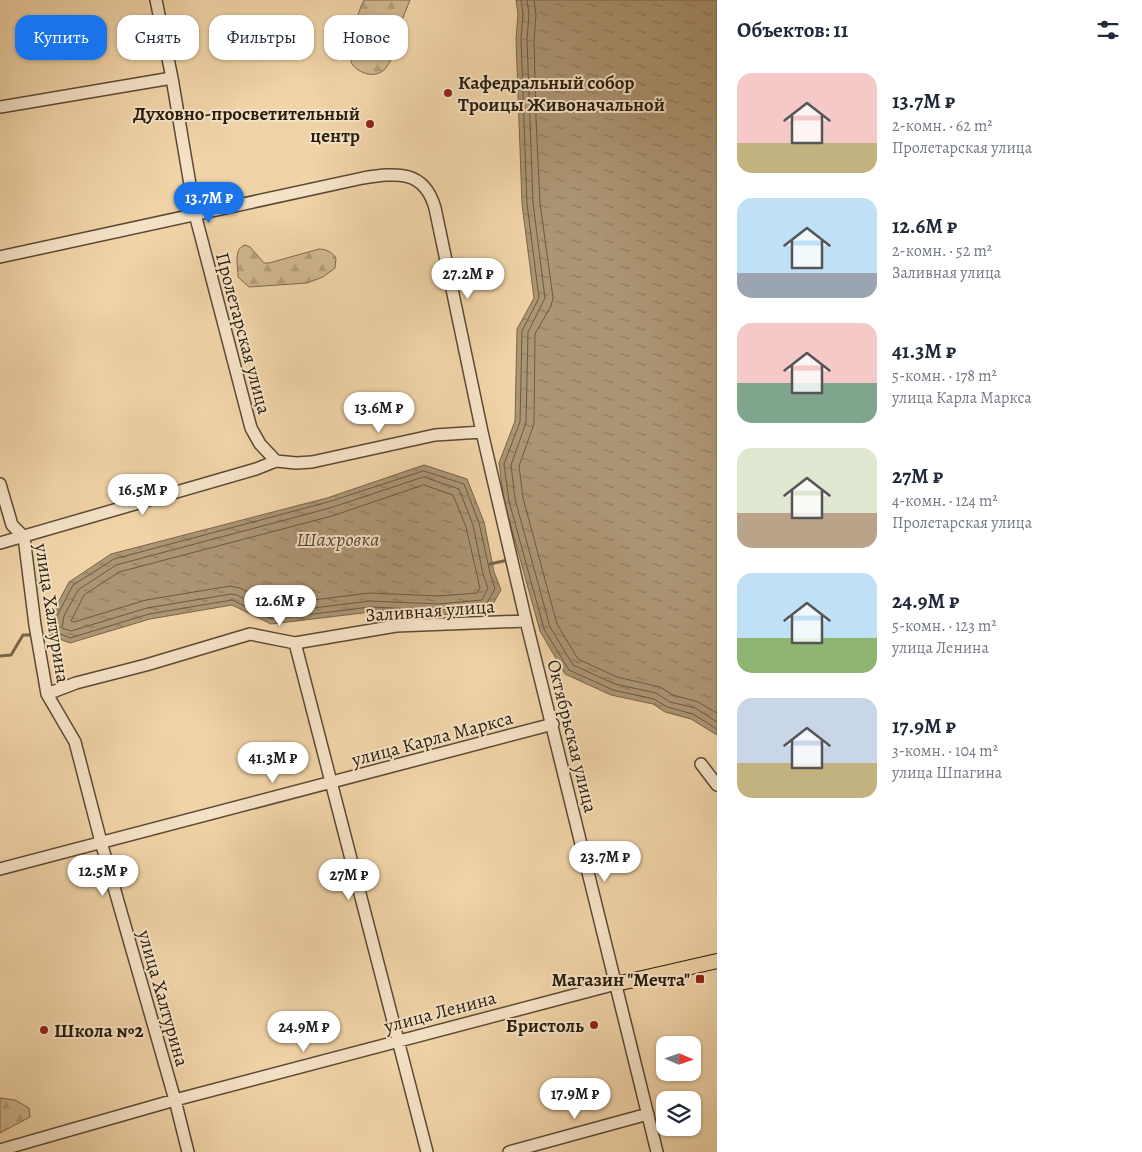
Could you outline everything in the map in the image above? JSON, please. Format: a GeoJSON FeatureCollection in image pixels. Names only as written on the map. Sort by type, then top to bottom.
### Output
{"type":"FeatureCollection","features":[{"type":"Feature","properties":{"kind":"main road","name":"улица Ленина"},"geometry":{"type":"LineString","coordinates":[[616,984],[717,961]]}},
{"type":"Feature","properties":{"kind":"street","name":"Пролетарская улица"},"geometry":{"type":"LineString","coordinates":[[156,0],[172,78],[195,214],[251,428],[260,444],[276,461]]}},
{"type":"Feature","properties":{"kind":"street"},"geometry":{"type":"LineString","coordinates":[[0,107],[172,78]]}},
{"type":"Feature","properties":{"kind":"street"},"geometry":{"type":"LineString","coordinates":[[0,257],[363,178],[392,174],[409,176],[422,184],[432,198],[436,208],[482,432],[435,435],[312,462],[276,461],[256,469],[0,543]]}},
{"type":"Feature","properties":{"kind":"street","name":"Октябрьская улица"},"geometry":{"type":"LineString","coordinates":[[482,432],[526,621],[553,724],[656,1152]]}},
{"type":"Feature","properties":{"kind":"street","name":"улица Халтурина"},"geometry":{"type":"LineString","coordinates":[[0,484],[12,525],[24,537],[35,625],[47,694],[76,742],[101,842],[175,1100],[188,1152]]}},
{"type":"Feature","properties":{"kind":"street","name":"Заливная улица"},"geometry":{"type":"LineString","coordinates":[[47,694],[76,682],[146,665],[250,634],[295,644],[396,626],[526,621]]}},
{"type":"Feature","properties":{"kind":"street"},"geometry":{"type":"LineString","coordinates":[[295,644],[427,1152]]}},
{"type":"Feature","properties":{"kind":"street","name":"улица Карла Маркса"},"geometry":{"type":"LineString","coordinates":[[0,869],[553,724]]}},
{"type":"Feature","properties":{"kind":"street"},"geometry":{"type":"LineString","coordinates":[[701,764],[717,785]]}},
{"type":"Feature","properties":{"kind":"street","name":"улица Ленина"},"geometry":{"type":"LineString","coordinates":[[0,1150],[175,1100],[616,984]]}},
{"type":"Feature","properties":{"kind":"street"},"geometry":{"type":"LineString","coordinates":[[509,1152],[648,1114]]}},
{"type":"Feature","properties":{"kind":"green space"},"geometry":{"type":"Polygon","coordinates":[[[364,0],[410,0],[404,15],[358,15],[364,0]]]}},
{"type":"Feature","properties":{"kind":"green space"},"geometry":{"type":"Polygon","coordinates":[[[351,60],[390,60],[385,69],[375,74],[358,70],[352,64],[351,60]]]}},
{"type":"Feature","properties":{"kind":"green space"},"geometry":{"type":"Polygon","coordinates":[[[245,245],[250,247],[264,263],[319,249],[324,250],[336,258],[335,268],[323,277],[307,283],[249,287],[238,277],[238,254],[241,247],[245,245]]]}},
{"type":"Feature","properties":{"kind":"green space"},"geometry":{"type":"Polygon","coordinates":[[[0,1098],[15,1100],[29,1108],[30,1117],[0,1133],[0,1098]]]}},
{"type":"Feature","properties":{"kind":"water"},"geometry":{"type":"Polygon","coordinates":[[[516,0],[717,0],[717,735],[691,719],[665,712],[653,704],[611,695],[565,674],[540,631],[504,501],[499,463],[515,421],[517,329],[534,298],[522,204],[516,39],[518,14],[516,0]]]}},
{"type":"Feature","properties":{"kind":"water"},"geometry":{"type":"Polygon","coordinates":[[[424,465],[467,479],[484,522],[494,572],[501,590],[489,611],[439,615],[371,612],[271,624],[232,605],[150,619],[70,643],[49,635],[53,612],[69,582],[111,554],[327,498],[424,465]]]}},
{"type":"Feature","properties":{"kind":"waterway","name":"Шахровка"},"geometry":{"type":"LineString","coordinates":[[490,564],[508,560]]}},
{"type":"Feature","properties":{"kind":"waterway","name":"Шахровка"},"geometry":{"type":"LineString","coordinates":[[0,656],[11,655],[23,635],[34,635]]}},
{"type":"Feature","properties":{"kind":"place","name":"Кафедральный собор Троицы Живоначальной"},"geometry":{"type":"Point","coordinates":[448,93]}},
{"type":"Feature","properties":{"kind":"place","name":"Духовно-просветительный центр"},"geometry":{"type":"Point","coordinates":[370,124]}},
{"type":"Feature","properties":{"kind":"place","name":"Магазин \"Мечта\""},"geometry":{"type":"Point","coordinates":[700,979]}},
{"type":"Feature","properties":{"kind":"place","name":"Бристоль"},"geometry":{"type":"Point","coordinates":[594,1025]}},
{"type":"Feature","properties":{"kind":"place","name":"Школа №2"},"geometry":{"type":"Point","coordinates":[44,1030]}}]}
